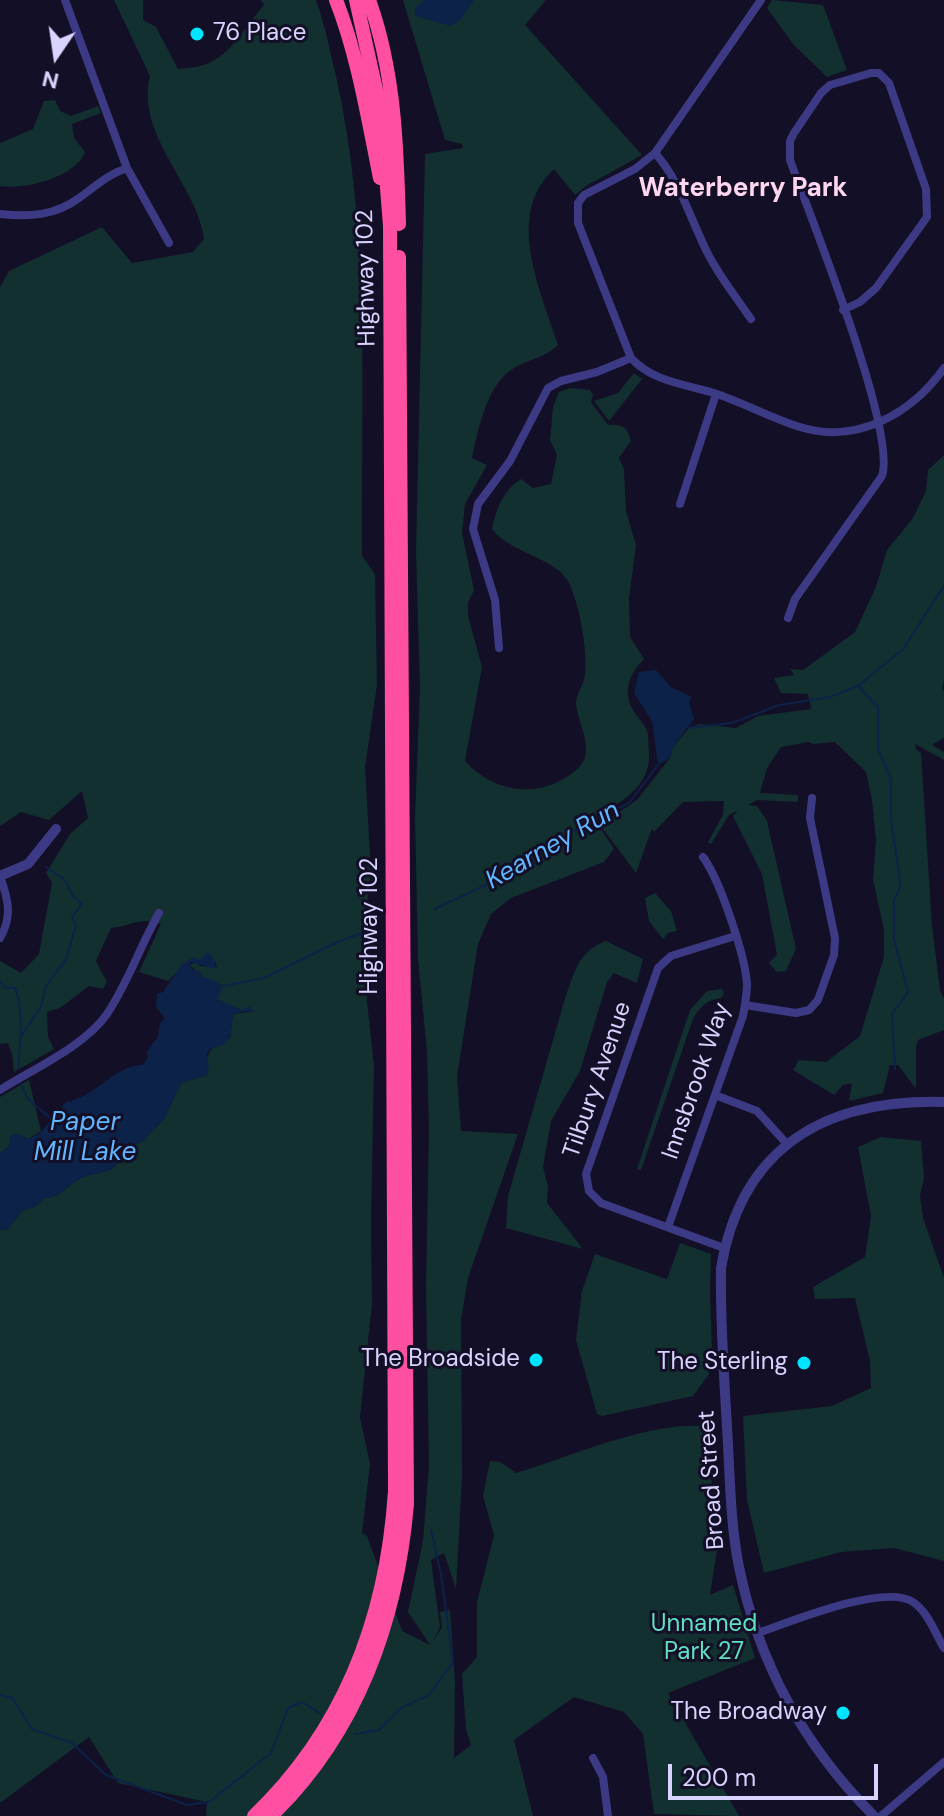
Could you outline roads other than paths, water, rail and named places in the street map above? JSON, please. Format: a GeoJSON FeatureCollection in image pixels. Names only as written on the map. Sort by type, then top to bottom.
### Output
{"type":"FeatureCollection","features":[{"type":"Feature","properties":{"kind":"highway"},"geometry":{"type":"LineString","coordinates":[[336,0],[364,101],[390,226]]}},
{"type":"Feature","properties":{"kind":"highway","name":"Highway 102"},"geometry":{"type":"LineString","coordinates":[[254,1816],[285,1785],[310,1751],[352,1677],[379,1605],[393,1529],[390,226],[381,112],[356,0]]}},
{"type":"Feature","properties":{"kind":"highway","name":"Highway 102"},"geometry":{"type":"LineString","coordinates":[[271,1816],[319,1761],[364,1684],[384,1631],[399,1571],[407,1504],[398,169],[394,116],[379,28],[371,0]]}},
{"type":"Feature","properties":{"kind":"street"},"geometry":{"type":"LineString","coordinates":[[65,0],[127,168],[169,243]]}},
{"type":"Feature","properties":{"kind":"street"},"geometry":{"type":"LineString","coordinates":[[761,0],[655,153],[635,169],[584,195],[578,203],[578,223],[631,358],[653,376],[716,394],[802,428],[845,431],[895,416],[924,393],[944,368]]}},
{"type":"Feature","properties":{"kind":"street"},"geometry":{"type":"LineString","coordinates":[[788,618],[795,599],[882,476],[885,461],[867,380],[790,160],[790,141],[821,93],[830,85],[879,73],[889,83],[926,189],[927,217],[876,288],[860,302],[843,310]]}},
{"type":"Feature","properties":{"kind":"street"},"geometry":{"type":"LineString","coordinates":[[655,153],[666,165],[720,275],[751,319]]}},
{"type":"Feature","properties":{"kind":"street"},"geometry":{"type":"LineString","coordinates":[[0,214],[30,216],[55,211],[78,200],[100,180],[127,168]]}},
{"type":"Feature","properties":{"kind":"street"},"geometry":{"type":"LineString","coordinates":[[499,648],[495,600],[473,529],[478,504],[517,449],[548,388],[631,358]]}},
{"type":"Feature","properties":{"kind":"street"},"geometry":{"type":"LineString","coordinates":[[680,504],[716,394]]}},
{"type":"Feature","properties":{"kind":"street"},"geometry":{"type":"LineString","coordinates":[[745,1005],[796,1013],[809,1010],[818,1000],[834,955],[835,938],[810,818],[812,798]]}},
{"type":"Feature","properties":{"kind":"street"},"geometry":{"type":"LineString","coordinates":[[0,938],[9,914],[9,903],[0,876],[28,864],[56,829]]}},
{"type":"Feature","properties":{"kind":"street","name":"Innsbrook Way"},"geometry":{"type":"LineString","coordinates":[[668,1227],[745,1005],[746,975],[735,936],[720,888],[703,857]]}},
{"type":"Feature","properties":{"kind":"street"},"geometry":{"type":"LineString","coordinates":[[0,1090],[78,1042],[97,1026],[115,1000],[159,913]]}},
{"type":"Feature","properties":{"kind":"street","name":"Tilbury Avenue"},"geometry":{"type":"LineString","coordinates":[[724,1248],[597,1200],[587,1187],[587,1168],[661,963],[671,956],[735,936]]}},
{"type":"Feature","properties":{"kind":"street"},"geometry":{"type":"LineString","coordinates":[[715,1095],[757,1111],[787,1144]]}},
{"type":"Feature","properties":{"kind":"street","name":"Broad Street"},"geometry":{"type":"LineString","coordinates":[[874,1816],[834,1774],[800,1726],[773,1673],[739,1566],[733,1520],[720,1296],[724,1248],[747,1193],[787,1144],[830,1119],[868,1106],[913,1101],[944,1102]]}},
{"type":"Feature","properties":{"kind":"street"},"geometry":{"type":"LineString","coordinates":[[758,1633],[841,1604],[891,1597],[913,1602],[924,1613],[944,1648]]}},
{"type":"Feature","properties":{"kind":"street"},"geometry":{"type":"LineString","coordinates":[[593,1758],[603,1777],[608,1816]]}},
{"type":"Feature","properties":{"kind":"street"},"geometry":{"type":"LineString","coordinates":[[881,1816],[944,1762]]}},
{"type":"Feature","properties":{"kind":"water"},"geometry":{"type":"Polygon","coordinates":[[[425,0],[474,0],[462,18],[451,26],[415,16],[415,8],[425,0]]]}},
{"type":"Feature","properties":{"kind":"water"},"geometry":{"type":"Polygon","coordinates":[[[656,670],[671,687],[692,697],[689,701],[694,719],[673,747],[670,758],[658,765],[652,721],[634,693],[639,672],[656,670]]]}},
{"type":"Feature","properties":{"kind":"water","name":"Paper Mill Lake"},"geometry":{"type":"Polygon","coordinates":[[[208,952],[215,961],[215,969],[191,962],[189,965],[202,972],[202,977],[223,986],[217,999],[242,1010],[250,1006],[254,1013],[233,1014],[229,1038],[222,1045],[211,1048],[207,1054],[207,1075],[181,1083],[164,1119],[111,1169],[89,1175],[56,1195],[44,1198],[36,1206],[22,1211],[7,1230],[0,1229],[0,1153],[9,1147],[11,1135],[18,1134],[28,1139],[39,1134],[66,1102],[86,1095],[123,1070],[143,1065],[148,1057],[147,1051],[158,1037],[160,1023],[165,1019],[156,1007],[157,994],[163,992],[182,964],[194,957],[199,960],[208,952]]]}},
{"type":"Feature","properties":{"kind":"waterway","name":"Kearney Run"},"geometry":{"type":"LineString","coordinates":[[689,728],[732,723],[779,705],[830,697],[858,686],[903,649],[944,586]]}},
{"type":"Feature","properties":{"kind":"waterway"},"geometry":{"type":"LineString","coordinates":[[858,686],[878,707],[878,749],[891,779],[891,820],[900,888],[894,900],[894,939],[908,992],[892,1014],[895,1069]]}},
{"type":"Feature","properties":{"kind":"waterway","name":"Kearney Run"},"geometry":{"type":"LineString","coordinates":[[435,909],[515,871],[575,830],[629,803],[658,765]]}},
{"type":"Feature","properties":{"kind":"waterway"},"geometry":{"type":"LineString","coordinates":[[21,1036],[41,1007],[46,986],[66,959],[76,926],[72,917],[82,904],[73,896],[65,880],[46,867]]}},
{"type":"Feature","properties":{"kind":"waterway","name":"Kearney Run"},"geometry":{"type":"LineString","coordinates":[[223,986],[264,978],[365,932]]}},
{"type":"Feature","properties":{"kind":"waterway"},"geometry":{"type":"LineString","coordinates":[[0,982],[6,988],[15,988],[18,997],[21,1028],[18,1069]]}},
{"type":"Feature","properties":{"kind":"waterway"},"geometry":{"type":"LineString","coordinates":[[21,1084],[27,1098],[50,1118]]}},
{"type":"Feature","properties":{"kind":"waterway"},"geometry":{"type":"LineString","coordinates":[[355,1734],[379,1730],[401,1708],[429,1695],[453,1662],[441,1574],[431,1530]]}},
{"type":"Feature","properties":{"kind":"waterway"},"geometry":{"type":"LineString","coordinates":[[0,1695],[12,1698],[32,1729],[72,1743],[106,1775],[187,1805],[209,1802],[271,1753],[288,1708],[302,1702],[321,1714]]}},
{"type":"Feature","properties":{"kind":"place","name":"76 Place"},"geometry":{"type":"Point","coordinates":[197,34]}},
{"type":"Feature","properties":{"kind":"place","name":"The Broadside"},"geometry":{"type":"Point","coordinates":[536,1360]}},
{"type":"Feature","properties":{"kind":"place","name":"The Sterling"},"geometry":{"type":"Point","coordinates":[804,1363]}},
{"type":"Feature","properties":{"kind":"place","name":"The Broadway"},"geometry":{"type":"Point","coordinates":[843,1713]}},
{"type":"Feature","properties":{"kind":"district","name":"Waterberry Park"},"geometry":{"type":"Point","coordinates":[743,189]}},
{"type":"Feature","properties":{"kind":"park label","name":"Unnamed Park 27"},"geometry":{"type":"Point","coordinates":[704,1639]}}]}
